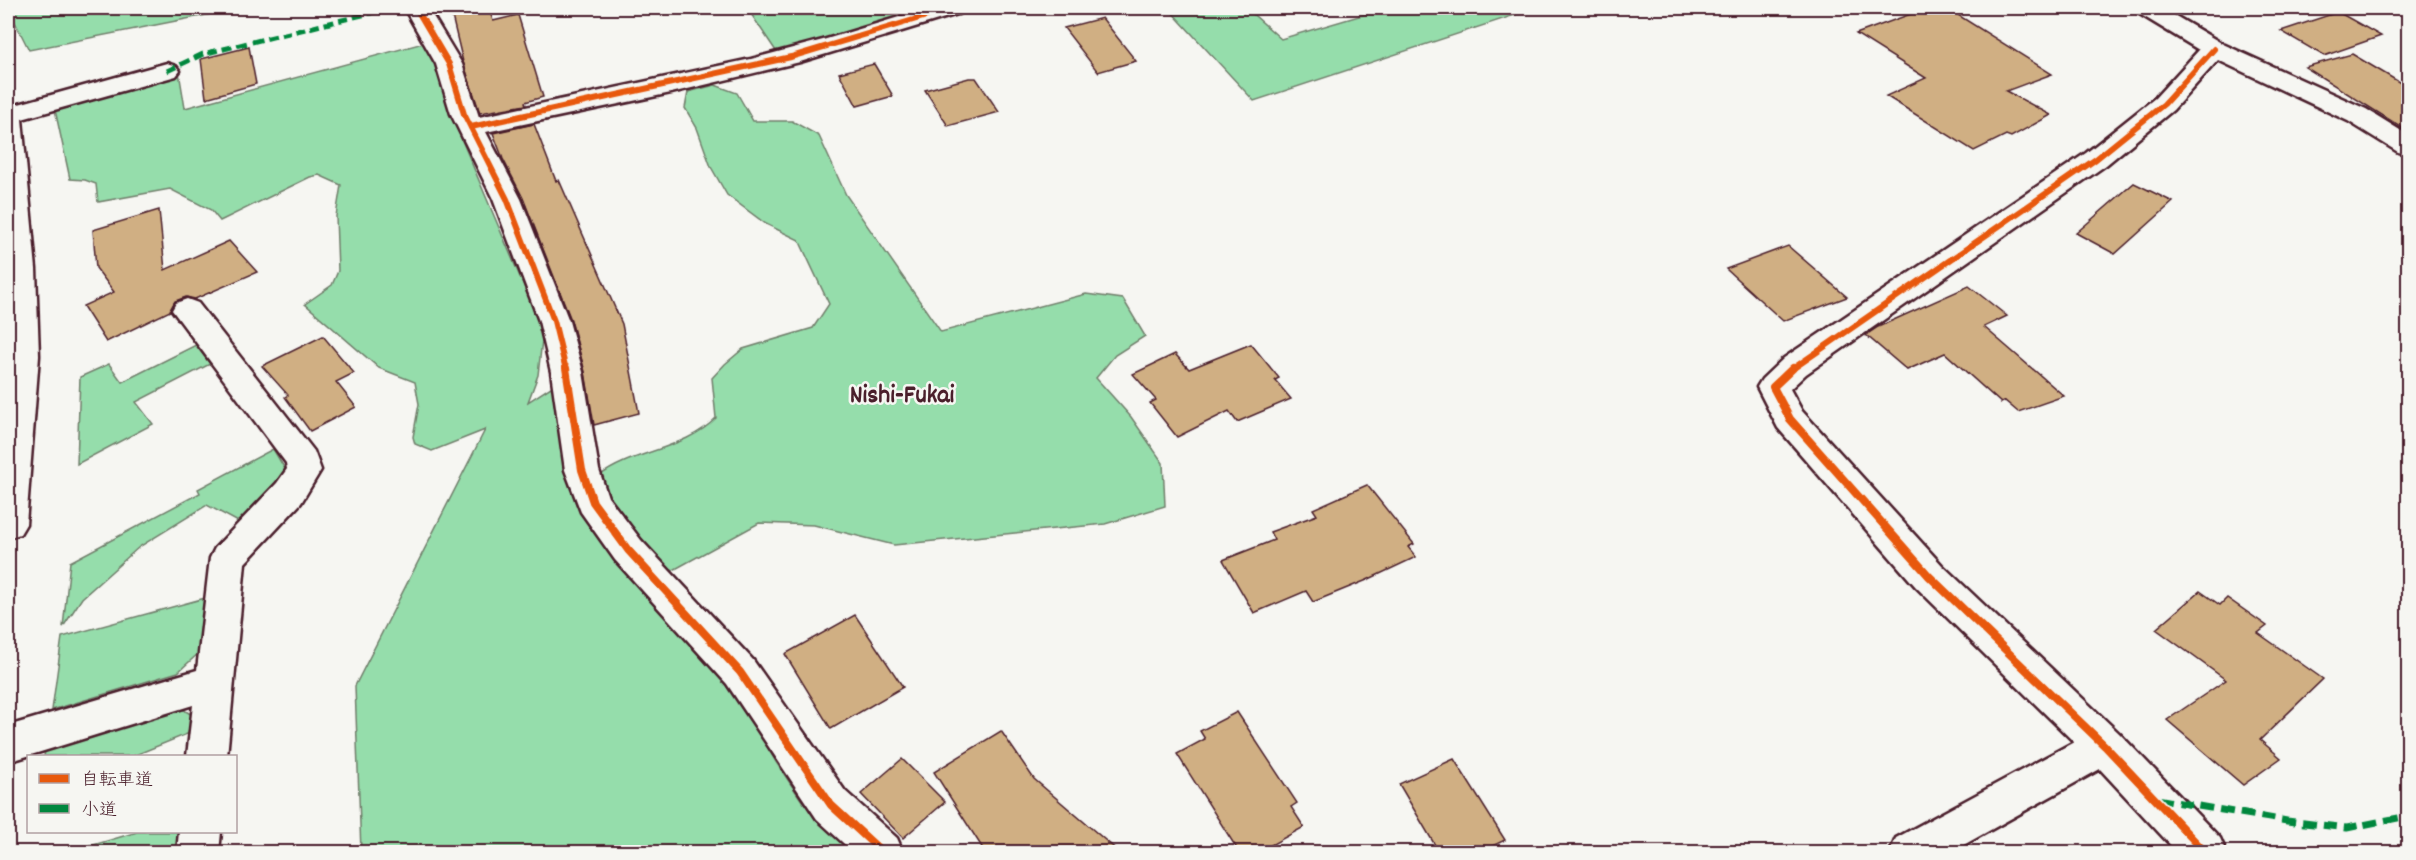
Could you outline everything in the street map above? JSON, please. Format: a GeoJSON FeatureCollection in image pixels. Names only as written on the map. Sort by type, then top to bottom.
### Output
{"type":"FeatureCollection","features":[{"type":"Feature","properties":{"kind":"street"},"geometry":{"type":"LineString","coordinates":[[416,8],[449,63],[464,114],[507,199],[554,321],[567,372],[582,470],[593,502],[628,550],[740,672],[831,806],[882,852]]}},
{"type":"Feature","properties":{"kind":"street"},"geometry":{"type":"LineString","coordinates":[[471,128],[630,92],[706,78],[794,56],[952,8]]}},
{"type":"Feature","properties":{"kind":"street"},"geometry":{"type":"LineString","coordinates":[[2146,8],[2214,50],[2265,71],[2357,115],[2409,146]]}},
{"type":"Feature","properties":{"kind":"street"},"geometry":{"type":"LineString","coordinates":[[2205,852],[2105,746],[1929,576],[1790,419],[1773,387],[1795,366],[2096,159],[2164,104],[2214,50]]}},
{"type":"Feature","properties":{"kind":"street"},"geometry":{"type":"LineString","coordinates":[[8,524],[23,356],[21,269],[8,113],[167,71]]}},
{"type":"Feature","properties":{"kind":"street"},"geometry":{"type":"LineString","coordinates":[[187,310],[302,460],[304,470],[289,493],[228,558],[207,755]]}},
{"type":"Feature","properties":{"kind":"street"},"geometry":{"type":"LineString","coordinates":[[8,744],[214,682]]}},
{"type":"Feature","properties":{"kind":"street"},"geometry":{"type":"LineString","coordinates":[[1911,852],[2105,746]]}},
{"type":"Feature","properties":{"kind":"street"},"geometry":{"type":"LineString","coordinates":[[198,852],[200,833]]}},
{"type":"Feature","properties":{"kind":"green space"},"geometry":{"type":"Polygon","coordinates":[[[8,8],[242,8],[29,50],[8,8]]]}},
{"type":"Feature","properties":{"kind":"green space"},"geometry":{"type":"Polygon","coordinates":[[[747,8],[908,8],[913,14],[778,54],[747,8]]]}},
{"type":"Feature","properties":{"kind":"green space"},"geometry":{"type":"Polygon","coordinates":[[[1168,8],[1246,8],[1281,39],[1386,8],[1536,8],[1254,101],[1168,8]]]}},
{"type":"Feature","properties":{"kind":"green space"},"geometry":{"type":"Polygon","coordinates":[[[423,43],[437,66],[455,124],[543,331],[538,375],[528,402],[554,385],[567,473],[576,504],[605,546],[737,694],[776,762],[802,801],[859,852],[361,852],[355,686],[485,430],[432,451],[415,444],[413,437],[419,404],[415,382],[379,368],[305,304],[332,285],[338,271],[336,216],[341,185],[319,175],[310,177],[220,221],[211,210],[170,189],[98,202],[96,184],[85,180],[70,179],[54,105],[179,72],[185,108],[423,43]]]}},
{"type":"Feature","properties":{"kind":"green space"},"geometry":{"type":"Polygon","coordinates":[[[715,85],[737,93],[753,121],[792,121],[819,136],[846,195],[941,332],[1086,294],[1123,299],[1145,336],[1115,355],[1096,378],[1131,417],[1163,463],[1165,506],[1105,524],[894,545],[814,525],[759,523],[668,573],[614,510],[598,477],[627,461],[674,444],[703,429],[716,418],[712,378],[725,364],[743,349],[813,328],[829,304],[799,240],[766,224],[727,195],[711,167],[697,128],[685,108],[688,92],[715,85]]]}},
{"type":"Feature","properties":{"kind":"green space"},"geometry":{"type":"Polygon","coordinates":[[[196,345],[210,364],[136,402],[153,424],[77,464],[80,377],[109,364],[122,382],[196,345]]]}},
{"type":"Feature","properties":{"kind":"green space"},"geometry":{"type":"Polygon","coordinates":[[[273,449],[285,469],[270,493],[242,524],[207,505],[139,547],[82,598],[63,627],[70,562],[200,493],[198,489],[273,449]]]}},
{"type":"Feature","properties":{"kind":"green space"},"geometry":{"type":"Polygon","coordinates":[[[205,598],[200,652],[178,672],[52,710],[62,637],[205,598]]]}},
{"type":"Feature","properties":{"kind":"green space"},"geometry":{"type":"Polygon","coordinates":[[[177,706],[194,716],[192,732],[135,755],[44,755],[46,746],[177,706]]]}},
{"type":"Feature","properties":{"kind":"green space"},"geometry":{"type":"Polygon","coordinates":[[[134,833],[184,833],[181,852],[70,852],[134,833]]]}},
{"type":"Feature","properties":{"kind":"building"},"geometry":{"type":"Polygon","coordinates":[[[450,8],[489,8],[493,21],[518,15],[543,97],[525,102],[526,105],[480,113],[463,62],[450,8]]]}},
{"type":"Feature","properties":{"kind":"building"},"geometry":{"type":"Polygon","coordinates":[[[1927,8],[1947,8],[2052,74],[2006,91],[2051,115],[2011,137],[2006,135],[1974,151],[1886,96],[1926,78],[1856,34],[1927,8]]]}},
{"type":"Feature","properties":{"kind":"building"},"geometry":{"type":"Polygon","coordinates":[[[2338,12],[2381,36],[2324,56],[2281,31],[2338,12]]]}},
{"type":"Feature","properties":{"kind":"building"},"geometry":{"type":"Polygon","coordinates":[[[1102,18],[1136,61],[1098,72],[1064,28],[1102,18]]]}},
{"type":"Feature","properties":{"kind":"building"},"geometry":{"type":"Polygon","coordinates":[[[249,47],[256,84],[206,98],[201,59],[249,47]]]}},
{"type":"Feature","properties":{"kind":"building"},"geometry":{"type":"Polygon","coordinates":[[[2352,54],[2409,88],[2409,132],[2305,67],[2352,54]]]}},
{"type":"Feature","properties":{"kind":"building"},"geometry":{"type":"Polygon","coordinates":[[[874,64],[893,96],[857,106],[839,73],[874,64]]]}},
{"type":"Feature","properties":{"kind":"building"},"geometry":{"type":"Polygon","coordinates":[[[976,78],[999,112],[948,126],[925,90],[976,78]]]}},
{"type":"Feature","properties":{"kind":"building"},"geometry":{"type":"Polygon","coordinates":[[[534,124],[556,181],[559,180],[622,324],[639,413],[594,425],[585,372],[571,320],[523,198],[503,159],[493,133],[534,124]]]}},
{"type":"Feature","properties":{"kind":"building"},"geometry":{"type":"Polygon","coordinates":[[[2134,183],[2173,202],[2115,254],[2076,233],[2134,183]]]}},
{"type":"Feature","properties":{"kind":"building"},"geometry":{"type":"Polygon","coordinates":[[[159,210],[165,270],[229,241],[257,272],[195,299],[186,297],[175,301],[170,311],[106,342],[83,306],[114,292],[96,268],[93,230],[159,210]]]}},
{"type":"Feature","properties":{"kind":"building"},"geometry":{"type":"Polygon","coordinates":[[[1788,246],[1847,297],[1783,321],[1726,269],[1788,246]]]}},
{"type":"Feature","properties":{"kind":"building"},"geometry":{"type":"Polygon","coordinates":[[[1969,286],[2007,316],[1984,327],[2064,396],[2018,412],[2005,401],[2001,403],[1945,353],[1907,370],[1866,335],[1878,327],[1969,286]]]}},
{"type":"Feature","properties":{"kind":"building"},"geometry":{"type":"Polygon","coordinates":[[[323,336],[354,373],[336,382],[356,407],[310,431],[285,397],[288,395],[262,366],[323,336]]]}},
{"type":"Feature","properties":{"kind":"building"},"geometry":{"type":"Polygon","coordinates":[[[1251,344],[1279,378],[1275,380],[1291,399],[1237,422],[1229,411],[1177,437],[1150,403],[1156,400],[1133,374],[1175,354],[1189,369],[1251,344]]]}},
{"type":"Feature","properties":{"kind":"building"},"geometry":{"type":"Polygon","coordinates":[[[1367,485],[1414,544],[1408,547],[1416,557],[1313,602],[1306,591],[1254,613],[1223,560],[1274,540],[1270,532],[1317,515],[1313,509],[1367,485]]]}},
{"type":"Feature","properties":{"kind":"building"},"geometry":{"type":"Polygon","coordinates":[[[2200,591],[2220,605],[2227,598],[2267,626],[2258,633],[2323,679],[2260,740],[2281,758],[2243,785],[2167,720],[2226,680],[2156,629],[2200,591]]]}},
{"type":"Feature","properties":{"kind":"building"},"geometry":{"type":"Polygon","coordinates":[[[855,615],[903,687],[831,729],[785,654],[855,615]]]}},
{"type":"Feature","properties":{"kind":"building"},"geometry":{"type":"Polygon","coordinates":[[[1237,712],[1297,803],[1291,807],[1304,827],[1258,852],[1239,852],[1177,754],[1205,739],[1200,731],[1237,712]]]}},
{"type":"Feature","properties":{"kind":"building"},"geometry":{"type":"Polygon","coordinates":[[[1001,731],[1034,779],[1119,852],[985,852],[934,772],[1001,731]]]}},
{"type":"Feature","properties":{"kind":"building"},"geometry":{"type":"Polygon","coordinates":[[[902,759],[945,802],[903,838],[861,794],[902,759]]]}},
{"type":"Feature","properties":{"kind":"building"},"geometry":{"type":"Polygon","coordinates":[[[1454,759],[1505,840],[1480,852],[1439,852],[1399,784],[1454,759]]]}},
{"type":"Feature","properties":{"kind":"marked path"},"geometry":{"type":"LineString","coordinates":[[167,71],[203,54],[391,8]]}},
{"type":"Feature","properties":{"kind":"marked path"},"geometry":{"type":"LineString","coordinates":[[2157,799],[2287,821],[2347,828],[2408,816]]}},
{"type":"Feature","properties":{"kind":"cycle path"},"geometry":{"type":"LineString","coordinates":[[416,8],[449,64],[464,114],[507,199],[554,321],[567,372],[582,470],[593,502],[628,550],[740,672],[831,805],[882,852]]}},
{"type":"Feature","properties":{"kind":"cycle path"},"geometry":{"type":"LineString","coordinates":[[471,127],[751,67],[852,40],[953,8]]}},
{"type":"Feature","properties":{"kind":"cycle path"},"geometry":{"type":"LineString","coordinates":[[2205,852],[2105,746],[1929,576],[1790,419],[1773,387],[1795,366],[2096,159],[2164,104],[2214,49]]}},
{"type":"Feature","properties":{"kind":"district","name":"Nishi-Fukai"},"geometry":{"type":"Point","coordinates":[902,393]}}]}
